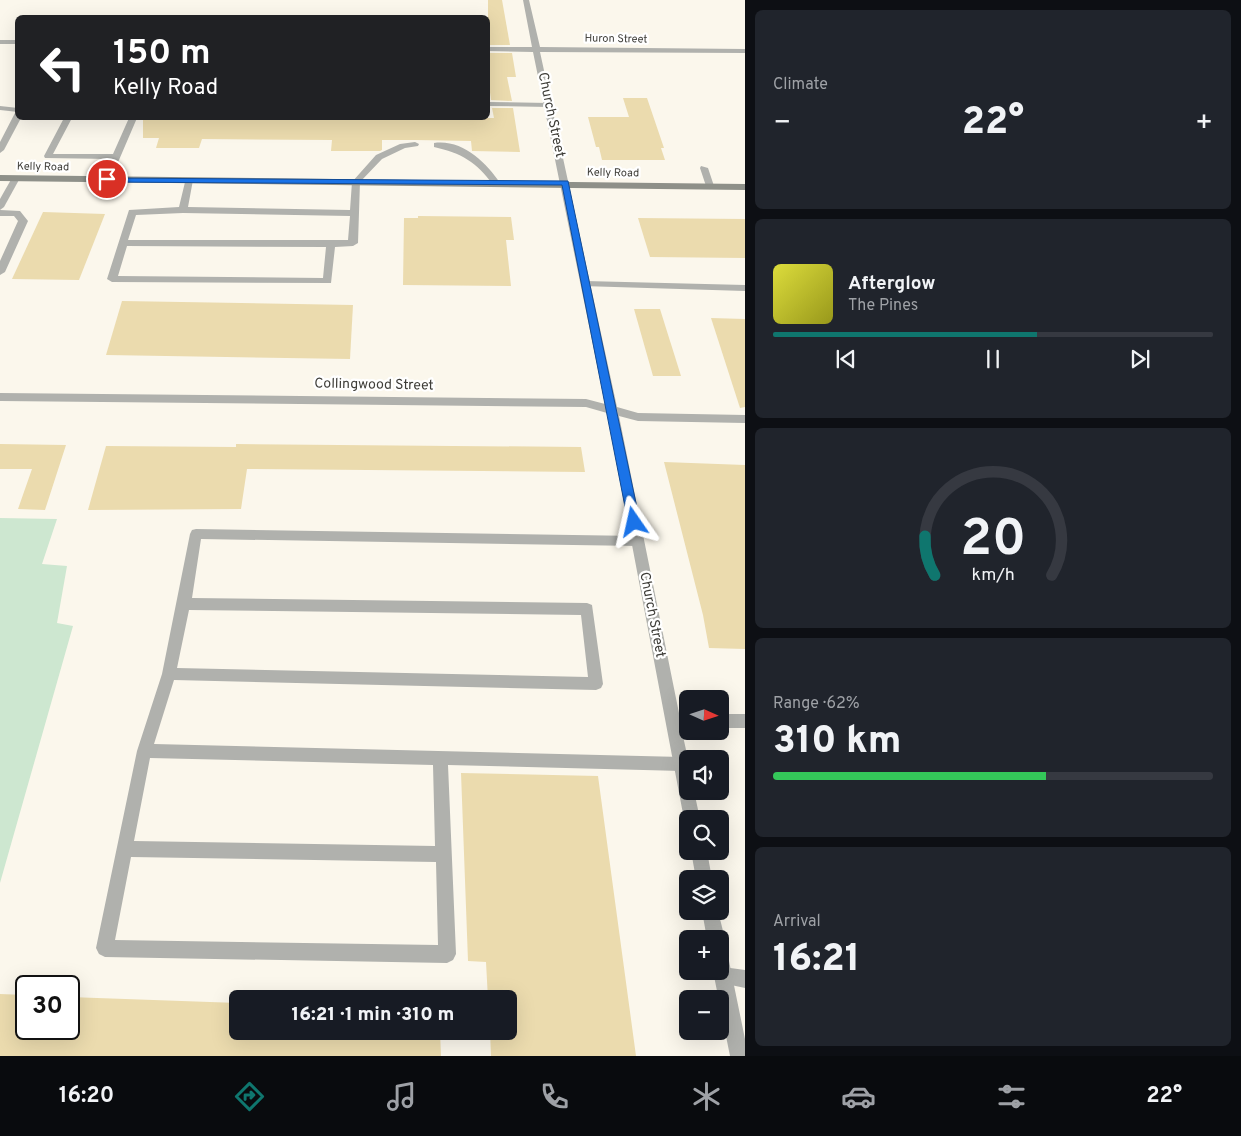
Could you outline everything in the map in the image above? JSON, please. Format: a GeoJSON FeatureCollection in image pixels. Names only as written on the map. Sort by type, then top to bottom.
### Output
{"type":"FeatureCollection","features":[{"type":"Feature","properties":{"kind":"street","name":"Church Street"},"geometry":{"type":"LineString","coordinates":[[526,0],[612,410],[679,751]]}},
{"type":"Feature","properties":{"kind":"street"},"geometry":{"type":"LineString","coordinates":[[0,42],[15,42]]}},
{"type":"Feature","properties":{"kind":"street","name":"Huron Street"},"geometry":{"type":"LineString","coordinates":[[490,49],[745,51]]}},
{"type":"Feature","properties":{"kind":"street"},"geometry":{"type":"LineString","coordinates":[[490,104],[549,105]]}},
{"type":"Feature","properties":{"kind":"street"},"geometry":{"type":"LineString","coordinates":[[0,108],[15,110]]}},
{"type":"Feature","properties":{"kind":"street"},"geometry":{"type":"LineString","coordinates":[[0,150],[15,120]]}},
{"type":"Feature","properties":{"kind":"street"},"geometry":{"type":"LineString","coordinates":[[67,120],[48,156],[115,157]]}},
{"type":"Feature","properties":{"kind":"street"},"geometry":{"type":"LineString","coordinates":[[107,179],[132,120]]}},
{"type":"Feature","properties":{"kind":"street"},"geometry":{"type":"LineString","coordinates":[[123,243],[331,244],[353,242],[356,213],[356,182],[379,157],[403,146],[415,144]]}},
{"type":"Feature","properties":{"kind":"street"},"geometry":{"type":"LineString","coordinates":[[437,145],[452,147],[485,165],[496,183]]}},
{"type":"Feature","properties":{"kind":"street"},"geometry":{"type":"LineString","coordinates":[[704,168],[710,186]]}},
{"type":"Feature","properties":{"kind":"street","name":"Kelly Road"},"geometry":{"type":"LineString","coordinates":[[0,178],[565,183],[745,187]]}},
{"type":"Feature","properties":{"kind":"street"},"geometry":{"type":"LineString","coordinates":[[0,207],[16,178]]}},
{"type":"Feature","properties":{"kind":"street"},"geometry":{"type":"LineString","coordinates":[[183,210],[189,180]]}},
{"type":"Feature","properties":{"kind":"street"},"geometry":{"type":"LineString","coordinates":[[331,244],[328,281],[112,279],[132,212],[183,210],[356,213]]}},
{"type":"Feature","properties":{"kind":"street"},"geometry":{"type":"LineString","coordinates":[[0,213],[17,213],[23,220],[0,272]]}},
{"type":"Feature","properties":{"kind":"street"},"geometry":{"type":"LineString","coordinates":[[585,284],[745,288]]}},
{"type":"Feature","properties":{"kind":"street","name":"Collingwood Street"},"geometry":{"type":"LineString","coordinates":[[0,397],[586,403],[638,418],[745,419]]}},
{"type":"Feature","properties":{"kind":"street"},"geometry":{"type":"LineString","coordinates":[[440,757],[447,954],[105,948],[144,751],[169,674],[196,534],[638,540]]}},
{"type":"Feature","properties":{"kind":"street"},"geometry":{"type":"LineString","coordinates":[[169,674],[596,684],[587,609],[184,604]]}},
{"type":"Feature","properties":{"kind":"street"},"geometry":{"type":"LineString","coordinates":[[672,720],[679,720]]}},
{"type":"Feature","properties":{"kind":"street"},"geometry":{"type":"LineString","coordinates":[[729,721],[745,721]]}},
{"type":"Feature","properties":{"kind":"street"},"geometry":{"type":"LineString","coordinates":[[144,751],[679,764]]}},
{"type":"Feature","properties":{"kind":"street"},"geometry":{"type":"LineString","coordinates":[[124,849],[443,854]]}},
{"type":"Feature","properties":{"kind":"street"},"geometry":{"type":"LineString","coordinates":[[729,972],[745,979]]}},
{"type":"Feature","properties":{"kind":"street"},"geometry":{"type":"LineString","coordinates":[[723,980],[739,1056]]}},
{"type":"Feature","properties":{"kind":"green space"},"geometry":{"type":"Polygon","coordinates":[[[0,518],[57,519],[42,564],[67,566],[57,623],[73,626],[0,883],[0,518]]]}},
{"type":"Feature","properties":{"kind":"building"},"geometry":{"type":"Polygon","coordinates":[[[488,0],[502,0],[510,45],[490,45],[490,15],[488,15],[488,0]]]}},
{"type":"Feature","properties":{"kind":"building"},"geometry":{"type":"Polygon","coordinates":[[[490,53],[512,53],[516,77],[507,77],[512,101],[491,100],[490,53]]]}},
{"type":"Feature","properties":{"kind":"building"},"geometry":{"type":"Polygon","coordinates":[[[623,98],[647,98],[664,148],[661,148],[665,160],[602,160],[599,147],[596,147],[588,117],[629,117],[623,98]]]}},
{"type":"Feature","properties":{"kind":"building"},"geometry":{"type":"Polygon","coordinates":[[[492,108],[513,108],[520,152],[472,151],[471,141],[415,140],[382,140],[382,150],[380,151],[331,151],[332,140],[202,139],[199,148],[156,148],[159,138],[143,138],[143,120],[490,120],[490,118],[494,118],[492,108]]]}},
{"type":"Feature","properties":{"kind":"building"},"geometry":{"type":"Polygon","coordinates":[[[43,212],[105,214],[79,280],[12,279],[43,212]]]}},
{"type":"Feature","properties":{"kind":"building"},"geometry":{"type":"Polygon","coordinates":[[[418,216],[511,217],[514,240],[506,240],[511,286],[403,285],[404,218],[418,218],[418,216]]]}},
{"type":"Feature","properties":{"kind":"building"},"geometry":{"type":"Polygon","coordinates":[[[638,218],[745,219],[745,258],[650,257],[638,218]]]}},
{"type":"Feature","properties":{"kind":"building"},"geometry":{"type":"Polygon","coordinates":[[[122,301],[353,305],[350,359],[106,355],[122,301]]]}},
{"type":"Feature","properties":{"kind":"building"},"geometry":{"type":"Polygon","coordinates":[[[634,309],[660,309],[681,376],[653,376],[634,309]]]}},
{"type":"Feature","properties":{"kind":"building"},"geometry":{"type":"Polygon","coordinates":[[[711,318],[745,319],[745,407],[740,408],[711,318]]]}},
{"type":"Feature","properties":{"kind":"building"},"geometry":{"type":"Polygon","coordinates":[[[0,444],[66,445],[45,510],[18,509],[32,469],[0,469],[0,444]]]}},
{"type":"Feature","properties":{"kind":"building"},"geometry":{"type":"Polygon","coordinates":[[[236,444],[581,447],[585,472],[247,469],[241,509],[88,510],[106,446],[236,447],[236,444]]]}},
{"type":"Feature","properties":{"kind":"building"},"geometry":{"type":"Polygon","coordinates":[[[664,462],[745,465],[745,649],[709,648],[703,615],[664,462]]]}},
{"type":"Feature","properties":{"kind":"building"},"geometry":{"type":"Polygon","coordinates":[[[461,773],[598,776],[636,1056],[491,1056],[490,1040],[517,1040],[517,990],[488,990],[486,962],[468,961],[461,773]]]}},
{"type":"Feature","properties":{"kind":"building"},"geometry":{"type":"Polygon","coordinates":[[[0,994],[15,995],[15,1040],[80,1040],[80,997],[229,1003],[229,1040],[440,1040],[441,1056],[0,1056],[0,994]]]}},
{"type":"Feature","properties":{"kind":"route"},"geometry":{"type":"LineString","coordinates":[[107,179],[565,183],[634,522]]}}]}
